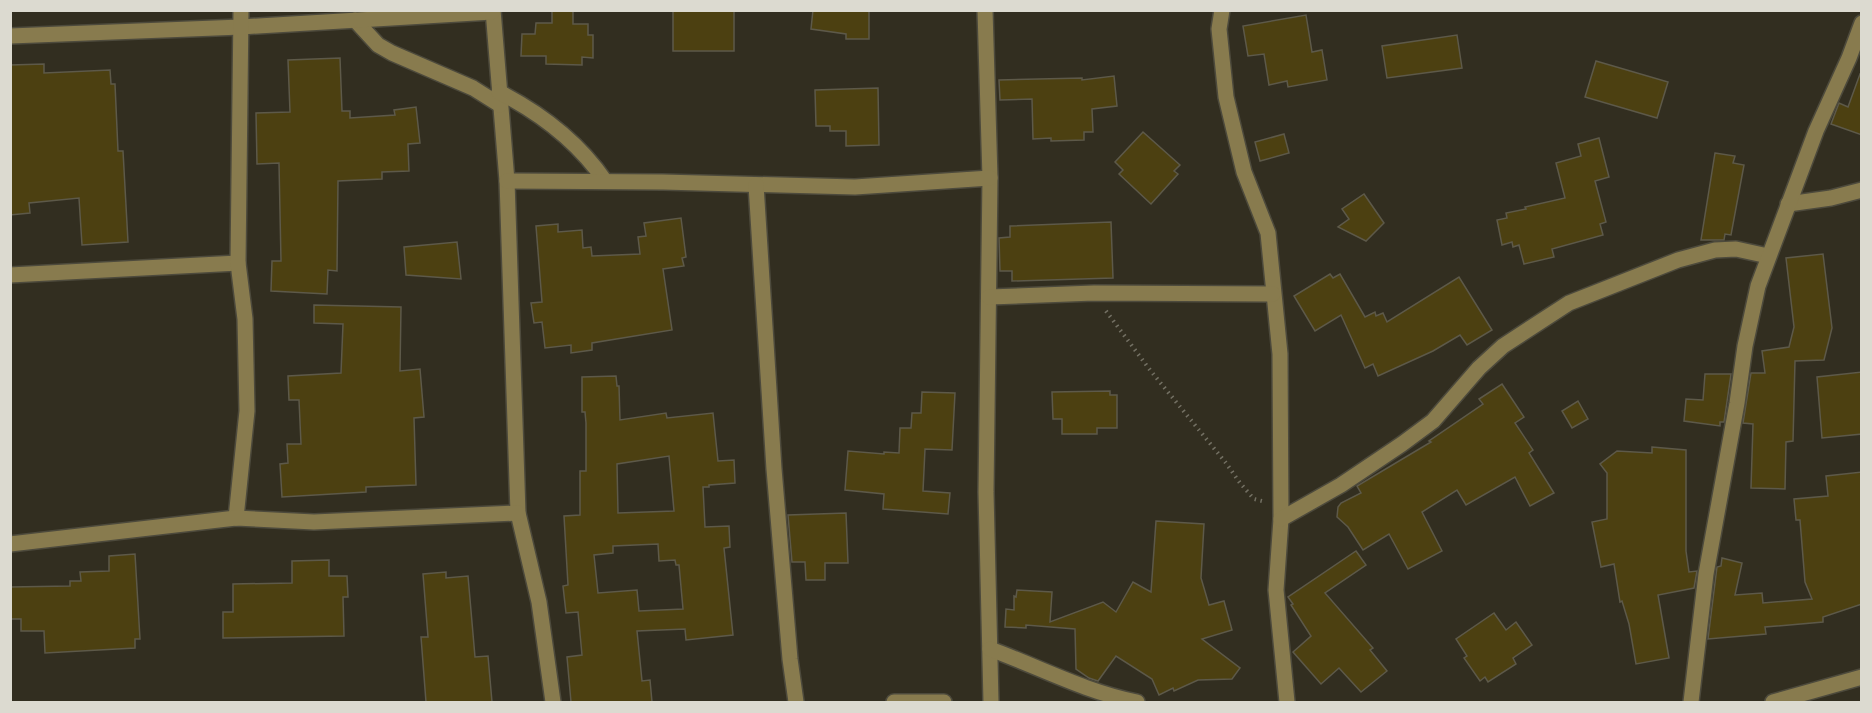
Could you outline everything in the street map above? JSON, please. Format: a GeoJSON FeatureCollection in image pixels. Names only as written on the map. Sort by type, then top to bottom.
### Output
{"type":"FeatureCollection","features":[{"type":"Feature","properties":{"kind":"street"},"geometry":{"type":"LineString","coordinates":[[236,518],[246,411],[245,319],[238,263],[241,10]]}},
{"type":"Feature","properties":{"kind":"street"},"geometry":{"type":"LineString","coordinates":[[985,10],[990,178],[986,492],[992,702]]}},
{"type":"Feature","properties":{"kind":"street"},"geometry":{"type":"LineString","coordinates":[[1222,10],[1219,29],[1226,97],[1244,172],[1268,233],[1280,354],[1281,519],[1276,590],[1287,702]]}},
{"type":"Feature","properties":{"kind":"street"},"geometry":{"type":"LineString","coordinates":[[10,36],[241,27],[493,11],[507,181],[518,513],[540,602],[553,702]]}},
{"type":"Feature","properties":{"kind":"street"},"geometry":{"type":"LineString","coordinates":[[356,20],[378,45],[392,53],[473,88],[519,102],[584,154],[605,181]]}},
{"type":"Feature","properties":{"kind":"street"},"geometry":{"type":"LineString","coordinates":[[1691,702],[1706,574],[1745,346],[1758,286],[1816,131],[1850,58],[1862,23]]}},
{"type":"Feature","properties":{"kind":"street"},"geometry":{"type":"LineString","coordinates":[[507,181],[855,187],[990,178]]}},
{"type":"Feature","properties":{"kind":"street"},"geometry":{"type":"LineString","coordinates":[[756,184],[774,469],[790,658],[796,702]]}},
{"type":"Feature","properties":{"kind":"street"},"geometry":{"type":"LineString","coordinates":[[1788,204],[1830,198],[1862,190]]}},
{"type":"Feature","properties":{"kind":"street"},"geometry":{"type":"LineString","coordinates":[[1281,519],[1341,485],[1433,421],[1479,368],[1503,346],[1569,303],[1678,260],[1715,250],[1736,249],[1768,256]]}},
{"type":"Feature","properties":{"kind":"street"},"geometry":{"type":"LineString","coordinates":[[10,274],[238,263]]}},
{"type":"Feature","properties":{"kind":"street"},"geometry":{"type":"LineString","coordinates":[[989,297],[1094,293],[1273,294]]}},
{"type":"Feature","properties":{"kind":"street"},"geometry":{"type":"LineString","coordinates":[[10,544],[236,518],[314,522],[518,513]]}},
{"type":"Feature","properties":{"kind":"street"},"geometry":{"type":"LineString","coordinates":[[990,649],[1036,666],[1069,682],[1137,702]]}},
{"type":"Feature","properties":{"kind":"street"},"geometry":{"type":"LineString","coordinates":[[1773,702],[1862,677]]}},
{"type":"Feature","properties":{"kind":"street"},"geometry":{"type":"LineString","coordinates":[[894,702],[944,702]]}},
{"type":"Feature","properties":{"kind":"path"},"geometry":{"type":"LineString","coordinates":[[1094,293],[1150,370],[1254,499],[1264,502],[1280,502]]}},
{"type":"Feature","properties":{"kind":"building"},"geometry":{"type":"Polygon","coordinates":[[[552,10],[573,10],[573,24],[588,24],[588,35],[593,35],[593,58],[582,57],[582,65],[546,64],[546,56],[521,56],[522,34],[535,34],[536,23],[552,23],[552,10]]]}},
{"type":"Feature","properties":{"kind":"building"},"geometry":{"type":"Polygon","coordinates":[[[673,10],[734,10],[734,51],[673,51],[673,10]]]}},
{"type":"Feature","properties":{"kind":"building"},"geometry":{"type":"Polygon","coordinates":[[[813,10],[869,10],[869,39],[846,39],[846,34],[811,29],[813,10]]]}},
{"type":"Feature","properties":{"kind":"building"},"geometry":{"type":"Polygon","coordinates":[[[1306,15],[1312,52],[1322,50],[1327,80],[1288,87],[1287,81],[1269,85],[1264,54],[1248,56],[1243,26],[1306,15]]]}},
{"type":"Feature","properties":{"kind":"building"},"geometry":{"type":"Polygon","coordinates":[[[1457,35],[1462,68],[1387,78],[1382,46],[1457,35]]]}},
{"type":"Feature","properties":{"kind":"building"},"geometry":{"type":"Polygon","coordinates":[[[340,58],[342,111],[350,111],[350,118],[395,115],[394,110],[416,107],[420,143],[408,144],[409,171],[382,172],[382,179],[338,181],[337,271],[328,270],[327,294],[271,291],[272,261],[281,261],[279,163],[257,164],[256,113],[290,112],[288,60],[340,58]]]}},
{"type":"Feature","properties":{"kind":"building"},"geometry":{"type":"Polygon","coordinates":[[[1596,61],[1668,82],[1657,118],[1585,97],[1596,61]]]}},
{"type":"Feature","properties":{"kind":"building"},"geometry":{"type":"Polygon","coordinates":[[[44,64],[44,73],[110,70],[111,84],[115,84],[118,151],[123,151],[128,242],[82,245],[79,198],[29,203],[30,213],[10,215],[10,65],[44,64]]]}},
{"type":"Feature","properties":{"kind":"building"},"geometry":{"type":"Polygon","coordinates":[[[1860,74],[1862,75],[1862,135],[1831,124],[1839,103],[1848,107],[1860,74]]]}},
{"type":"Feature","properties":{"kind":"building"},"geometry":{"type":"Polygon","coordinates":[[[1114,76],[1117,106],[1092,109],[1093,132],[1084,132],[1084,140],[1033,139],[1032,99],[1000,100],[999,80],[1082,78],[1082,80],[1114,76]]]}},
{"type":"Feature","properties":{"kind":"building"},"geometry":{"type":"Polygon","coordinates":[[[878,88],[879,145],[846,146],[846,131],[830,131],[830,126],[816,126],[815,90],[878,88]]]}},
{"type":"Feature","properties":{"kind":"building"},"geometry":{"type":"Polygon","coordinates":[[[1143,132],[1180,165],[1174,171],[1178,174],[1151,204],[1119,174],[1123,170],[1115,162],[1143,132]]]}},
{"type":"Feature","properties":{"kind":"building"},"geometry":{"type":"Polygon","coordinates":[[[1284,134],[1289,153],[1260,161],[1255,142],[1284,134]]]}},
{"type":"Feature","properties":{"kind":"building"},"geometry":{"type":"Polygon","coordinates":[[[1599,138],[1609,177],[1595,181],[1606,222],[1600,224],[1603,235],[1552,249],[1554,257],[1524,264],[1519,245],[1513,247],[1512,242],[1502,245],[1497,220],[1507,218],[1506,213],[1565,198],[1556,163],[1581,156],[1578,144],[1599,138]]]}},
{"type":"Feature","properties":{"kind":"building"},"geometry":{"type":"Polygon","coordinates":[[[1715,153],[1735,156],[1733,163],[1744,165],[1731,235],[1725,234],[1724,240],[1701,240],[1715,153]]]}},
{"type":"Feature","properties":{"kind":"building"},"geometry":{"type":"Polygon","coordinates":[[[1364,194],[1384,223],[1366,241],[1338,227],[1349,219],[1342,209],[1364,194]]]}},
{"type":"Feature","properties":{"kind":"building"},"geometry":{"type":"Polygon","coordinates":[[[681,218],[686,257],[682,258],[684,266],[663,269],[672,330],[592,343],[592,350],[571,353],[571,345],[545,348],[542,322],[534,323],[531,303],[542,302],[536,226],[558,224],[558,232],[582,230],[583,248],[591,247],[592,256],[640,254],[638,237],[646,236],[644,223],[681,218]]]}},
{"type":"Feature","properties":{"kind":"building"},"geometry":{"type":"Polygon","coordinates":[[[1111,222],[1113,278],[1012,281],[1012,271],[1000,271],[999,238],[1010,237],[1010,226],[1111,222]]]}},
{"type":"Feature","properties":{"kind":"building"},"geometry":{"type":"Polygon","coordinates":[[[457,242],[461,279],[406,275],[404,247],[457,242]]]}},
{"type":"Feature","properties":{"kind":"building"},"geometry":{"type":"Polygon","coordinates":[[[1823,254],[1832,328],[1824,360],[1795,361],[1793,441],[1786,442],[1785,489],[1751,488],[1753,424],[1743,423],[1751,373],[1765,373],[1762,351],[1789,347],[1794,327],[1786,258],[1823,254]]]}},
{"type":"Feature","properties":{"kind":"building"},"geometry":{"type":"Polygon","coordinates":[[[1330,274],[1333,278],[1340,274],[1365,317],[1375,312],[1376,316],[1383,313],[1387,322],[1459,277],[1492,330],[1467,345],[1460,335],[1433,351],[1378,376],[1373,364],[1365,368],[1341,315],[1315,331],[1294,296],[1330,274]]]}},
{"type":"Feature","properties":{"kind":"building"},"geometry":{"type":"Polygon","coordinates":[[[314,305],[401,307],[400,371],[420,369],[424,417],[414,418],[416,485],[366,487],[366,492],[282,497],[280,464],[288,463],[287,444],[301,444],[299,400],[289,400],[288,376],[341,373],[343,324],[314,323],[314,305]]]}},
{"type":"Feature","properties":{"kind":"building"},"geometry":{"type":"Polygon","coordinates":[[[1862,372],[1862,434],[1822,438],[1817,377],[1862,372]]]}},
{"type":"Feature","properties":{"kind":"building"},"geometry":{"type":"Polygon","coordinates":[[[1705,374],[1731,374],[1724,422],[1720,422],[1720,426],[1684,421],[1686,399],[1703,400],[1705,374]]]}},
{"type":"Feature","properties":{"kind":"building"},"geometry":{"type":"Polygon","coordinates":[[[616,376],[617,386],[619,386],[620,420],[666,413],[667,418],[713,413],[718,461],[734,460],[735,483],[703,487],[705,527],[729,526],[730,547],[724,548],[733,635],[686,640],[685,629],[637,631],[642,681],[650,680],[652,702],[571,702],[567,657],[582,655],[578,612],[566,613],[563,586],[568,585],[564,516],[580,515],[580,471],[586,471],[586,423],[585,412],[582,412],[582,377],[616,376]],[[669,456],[617,464],[618,513],[674,511],[669,456]],[[658,544],[613,546],[613,553],[594,555],[598,593],[637,590],[639,611],[683,609],[679,565],[676,565],[675,560],[659,561],[658,544]]]}},
{"type":"Feature","properties":{"kind":"building"},"geometry":{"type":"Polygon","coordinates":[[[1502,384],[1524,417],[1515,423],[1533,450],[1529,453],[1554,493],[1530,506],[1515,477],[1466,505],[1457,490],[1422,512],[1442,551],[1408,569],[1389,534],[1363,550],[1348,527],[1337,517],[1341,503],[1361,493],[1357,486],[1431,442],[1429,441],[1483,404],[1479,399],[1502,384]]]}},
{"type":"Feature","properties":{"kind":"building"},"geometry":{"type":"Polygon","coordinates":[[[1110,391],[1110,395],[1117,395],[1117,428],[1097,428],[1097,434],[1062,434],[1062,419],[1053,419],[1052,392],[1110,391]]]}},
{"type":"Feature","properties":{"kind":"building"},"geometry":{"type":"Polygon","coordinates":[[[922,392],[955,393],[952,450],[925,449],[923,491],[950,493],[948,514],[883,509],[884,494],[845,490],[848,451],[899,453],[900,428],[911,428],[912,413],[921,413],[922,392]]]}},
{"type":"Feature","properties":{"kind":"building"},"geometry":{"type":"Polygon","coordinates":[[[1578,401],[1588,419],[1572,428],[1562,411],[1578,401]]]}},
{"type":"Feature","properties":{"kind":"building"},"geometry":{"type":"Polygon","coordinates":[[[1652,447],[1686,450],[1686,551],[1689,572],[1697,571],[1694,588],[1658,595],[1669,658],[1636,664],[1629,624],[1622,601],[1620,602],[1614,564],[1601,567],[1592,522],[1607,519],[1607,473],[1600,464],[1617,451],[1652,453],[1652,447]]]}},
{"type":"Feature","properties":{"kind":"building"},"geometry":{"type":"Polygon","coordinates":[[[1862,472],[1862,604],[1823,617],[1823,622],[1765,627],[1766,634],[1708,639],[1717,567],[1721,566],[1722,558],[1742,563],[1735,595],[1762,593],[1763,603],[1812,599],[1805,582],[1800,520],[1796,520],[1794,499],[1828,496],[1826,476],[1862,472]]]}},
{"type":"Feature","properties":{"kind":"building"},"geometry":{"type":"Polygon","coordinates":[[[846,513],[848,563],[825,563],[825,580],[806,580],[805,562],[792,562],[788,515],[846,513]]]}},
{"type":"Feature","properties":{"kind":"building"},"geometry":{"type":"Polygon","coordinates":[[[1156,521],[1204,524],[1201,578],[1209,605],[1224,601],[1232,630],[1202,639],[1240,668],[1232,679],[1198,680],[1159,695],[1152,679],[1116,656],[1098,681],[1076,669],[1075,629],[1026,625],[1026,628],[1005,627],[1006,609],[1014,610],[1014,596],[1016,597],[1017,590],[1052,592],[1050,622],[1103,602],[1116,612],[1133,582],[1151,592],[1156,521]]]}},
{"type":"Feature","properties":{"kind":"building"},"geometry":{"type":"Polygon","coordinates":[[[1356,551],[1366,565],[1325,593],[1373,648],[1370,650],[1387,671],[1361,692],[1339,668],[1321,684],[1293,652],[1311,636],[1288,597],[1356,551]]]}},
{"type":"Feature","properties":{"kind":"building"},"geometry":{"type":"Polygon","coordinates":[[[135,554],[140,639],[135,639],[135,648],[45,653],[44,631],[21,631],[21,619],[10,619],[10,587],[70,586],[70,581],[81,581],[80,572],[109,571],[109,556],[135,554]]]}},
{"type":"Feature","properties":{"kind":"building"},"geometry":{"type":"Polygon","coordinates":[[[329,560],[329,576],[347,576],[348,597],[343,597],[344,636],[223,638],[223,612],[233,612],[233,584],[292,583],[292,561],[329,560]]]}},
{"type":"Feature","properties":{"kind":"building"},"geometry":{"type":"Polygon","coordinates":[[[446,572],[446,578],[468,576],[475,657],[488,656],[492,702],[426,702],[421,637],[428,637],[423,574],[446,572]]]}},
{"type":"Feature","properties":{"kind":"building"},"geometry":{"type":"Polygon","coordinates":[[[1494,613],[1506,630],[1516,622],[1532,645],[1513,658],[1516,664],[1488,682],[1485,677],[1480,681],[1464,658],[1467,656],[1456,639],[1494,613]]]}}]}
